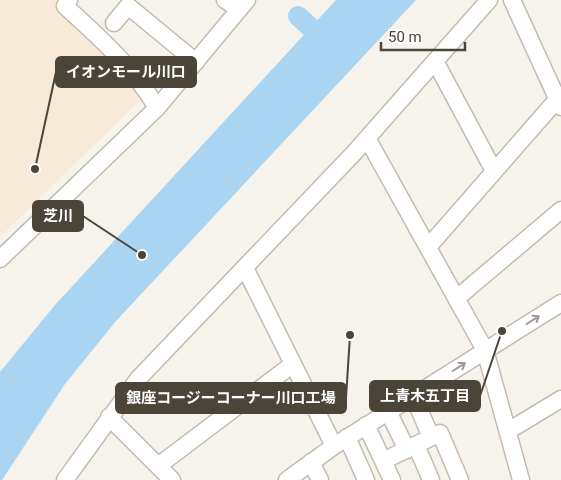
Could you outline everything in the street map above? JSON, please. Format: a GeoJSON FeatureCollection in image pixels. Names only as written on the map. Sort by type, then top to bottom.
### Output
{"type":"FeatureCollection","features":[{"type":"Feature","properties":{"kind":"street"},"geometry":{"type":"LineString","coordinates":[[69,0],[65,6],[117,53],[143,84],[157,108]]}},
{"type":"Feature","properties":{"kind":"street"},"geometry":{"type":"LineString","coordinates":[[1,256],[157,108],[243,5],[225,0]]}},
{"type":"Feature","properties":{"kind":"street"},"geometry":{"type":"LineString","coordinates":[[65,480],[138,379],[367,138],[489,0]]}},
{"type":"Feature","properties":{"kind":"street"},"geometry":{"type":"LineString","coordinates":[[429,246],[494,171],[560,101],[512,0]]}},
{"type":"Feature","properties":{"kind":"street"},"geometry":{"type":"LineString","coordinates":[[114,23],[128,6],[196,62]]}},
{"type":"Feature","properties":{"kind":"street"},"geometry":{"type":"LineString","coordinates":[[435,61],[494,171]]}},
{"type":"Feature","properties":{"kind":"street"},"geometry":{"type":"LineString","coordinates":[[367,138],[429,246],[485,350],[521,480]]}},
{"type":"Feature","properties":{"kind":"street"},"geometry":{"type":"LineString","coordinates":[[457,298],[561,210]]}},
{"type":"Feature","properties":{"kind":"street"},"geometry":{"type":"LineString","coordinates":[[245,268],[293,364],[366,480]]}},
{"type":"Feature","properties":{"kind":"street"},"geometry":{"type":"LineString","coordinates":[[287,480],[340,441],[561,303]]}},
{"type":"Feature","properties":{"kind":"street"},"geometry":{"type":"LineString","coordinates":[[158,466],[293,364]]}},
{"type":"Feature","properties":{"kind":"street"},"geometry":{"type":"LineString","coordinates":[[413,396],[431,437]]}},
{"type":"Feature","properties":{"kind":"street"},"geometry":{"type":"LineString","coordinates":[[508,431],[561,399]]}},
{"type":"Feature","properties":{"kind":"street"},"geometry":{"type":"LineString","coordinates":[[388,411],[431,480]]}},
{"type":"Feature","properties":{"kind":"street"},"geometry":{"type":"LineString","coordinates":[[109,417],[172,480]]}},
{"type":"Feature","properties":{"kind":"street"},"geometry":{"type":"LineString","coordinates":[[366,425],[392,480]]}},
{"type":"Feature","properties":{"kind":"street"},"geometry":{"type":"LineString","coordinates":[[383,461],[440,433],[460,480]]}},
{"type":"Feature","properties":{"kind":"street"},"geometry":{"type":"LineString","coordinates":[[311,462],[320,480]]}},
{"type":"Feature","properties":{"kind":"shaded area"},"geometry":{"type":"Polygon","coordinates":[[[0,0],[61,0],[56,9],[127,76],[137,91],[139,101],[0,237],[0,0]]]}},
{"type":"Feature","properties":{"kind":"water"},"geometry":{"type":"Polygon","coordinates":[[[336,0],[416,0],[116,321],[65,384],[2,480],[0,480],[0,372],[55,305],[336,0]]]}},
{"type":"Feature","properties":{"kind":"waterway"},"geometry":{"type":"LineString","coordinates":[[298,16],[330,45]]}},
{"type":"Feature","properties":{"kind":"place","name":"イオンモール川口"},"geometry":{"type":"Point","coordinates":[35,169]}},
{"type":"Feature","properties":{"kind":"place","name":"芝川"},"geometry":{"type":"Point","coordinates":[142,255]}},
{"type":"Feature","properties":{"kind":"place","name":"上青木五丁目"},"geometry":{"type":"Point","coordinates":[502,331]}},
{"type":"Feature","properties":{"kind":"place","name":"銀座コージーコーナー川口工場"},"geometry":{"type":"Point","coordinates":[350,335]}}]}
